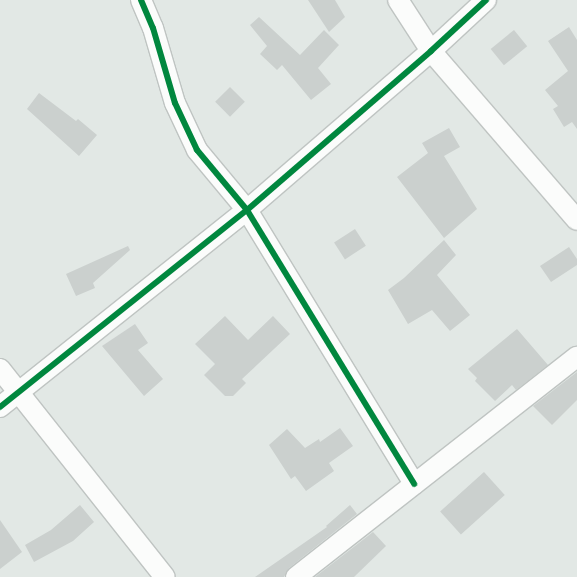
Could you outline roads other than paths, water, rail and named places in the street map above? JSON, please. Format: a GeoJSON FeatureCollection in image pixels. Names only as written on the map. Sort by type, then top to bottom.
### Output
{"type":"FeatureCollection","features":[{"type":"Feature","properties":{"kind":"street"},"geometry":{"type":"LineString","coordinates":[[141,0],[154,28],[175,102],[197,150],[247,210],[414,484]]}},
{"type":"Feature","properties":{"kind":"street"},"geometry":{"type":"LineString","coordinates":[[398,0],[432,51],[577,220]]}},
{"type":"Feature","properties":{"kind":"street"},"geometry":{"type":"LineString","coordinates":[[0,407],[247,210],[432,51],[486,0]]}},
{"type":"Feature","properties":{"kind":"street"},"geometry":{"type":"LineString","coordinates":[[296,577],[577,357]]}},
{"type":"Feature","properties":{"kind":"street"},"geometry":{"type":"LineString","coordinates":[[0,369],[165,577]]}}]}
